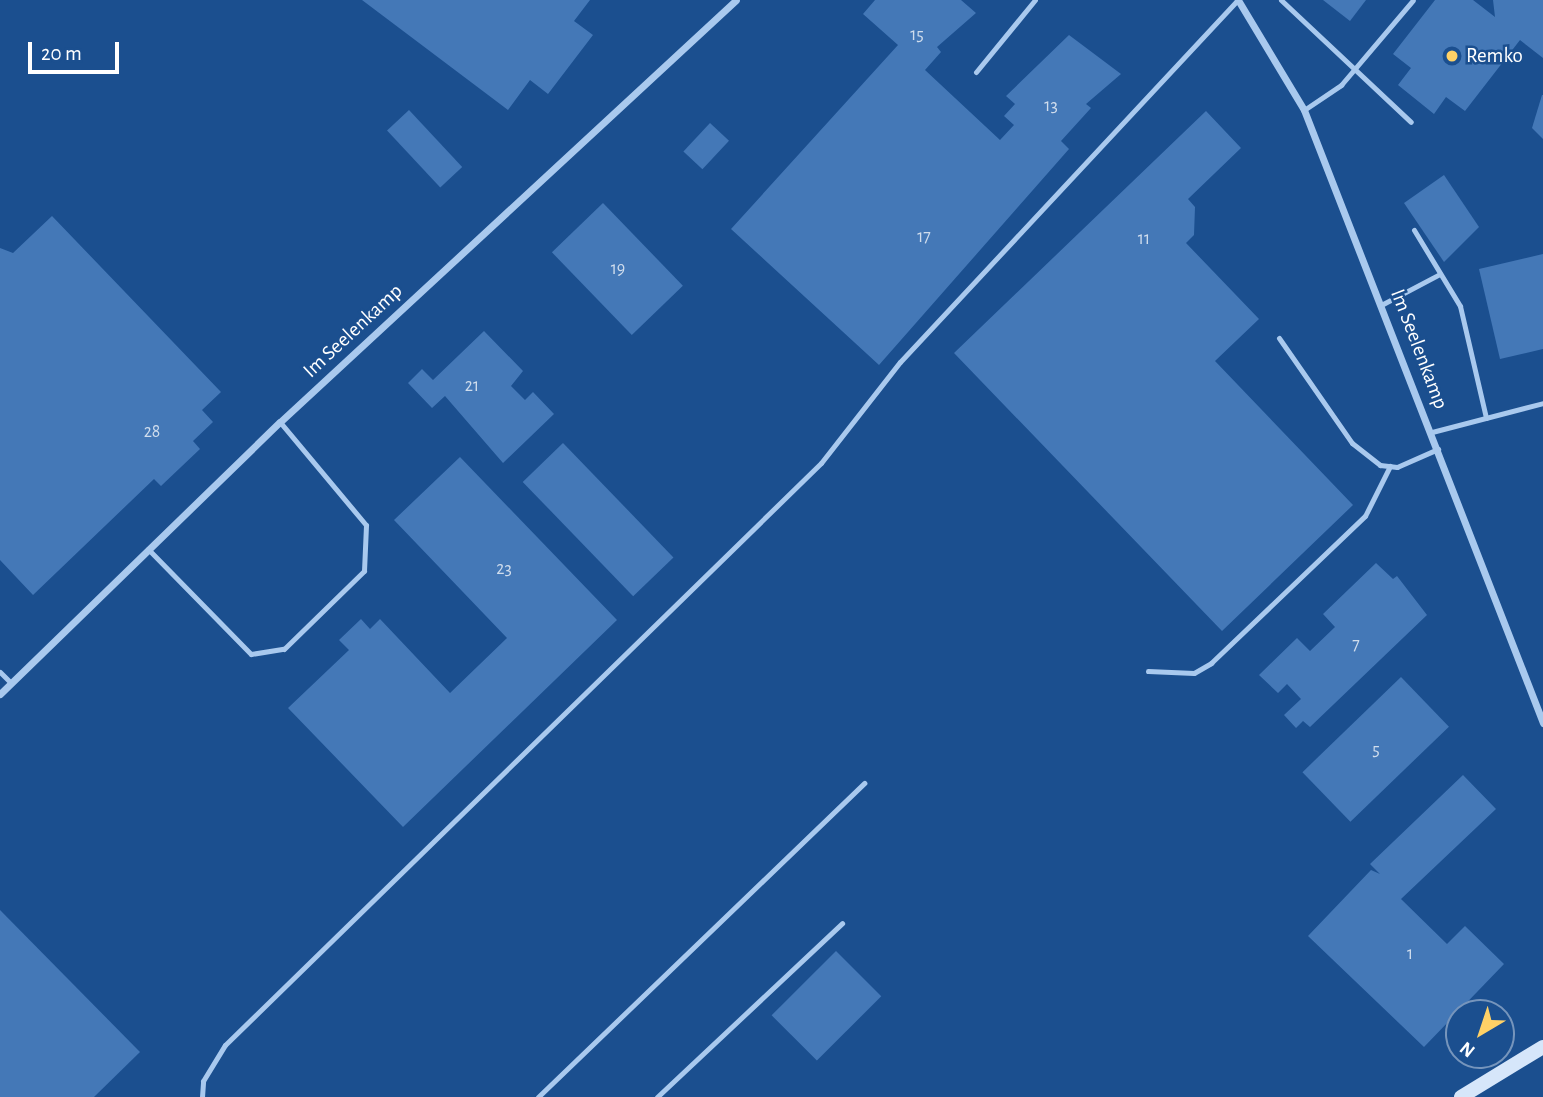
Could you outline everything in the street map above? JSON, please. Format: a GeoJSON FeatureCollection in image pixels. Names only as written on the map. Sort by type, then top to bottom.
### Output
{"type":"FeatureCollection","features":[{"type":"Feature","properties":{"kind":"street","name":"Im Seelenkamp"},"geometry":{"type":"LineString","coordinates":[[0,694],[280,422],[736,0]]}},
{"type":"Feature","properties":{"kind":"street","name":"Im Seelenkamp"},"geometry":{"type":"LineString","coordinates":[[1238,0],[1304,110],[1543,721]]}},
{"type":"Feature","properties":{"kind":"street"},"geometry":{"type":"LineString","coordinates":[[1461,1097],[1543,1047]]}},
{"type":"Feature","properties":{"kind":"lane"},"geometry":{"type":"LineString","coordinates":[[976,72],[1035,0]]}},
{"type":"Feature","properties":{"kind":"lane"},"geometry":{"type":"LineString","coordinates":[[202,1097],[203,1080],[225,1045],[821,463],[900,362],[1238,0]]}},
{"type":"Feature","properties":{"kind":"lane"},"geometry":{"type":"LineString","coordinates":[[1281,0],[1411,122]]}},
{"type":"Feature","properties":{"kind":"lane"},"geometry":{"type":"LineString","coordinates":[[1304,110],[1357,69],[1413,0]]}},
{"type":"Feature","properties":{"kind":"lane"},"geometry":{"type":"LineString","coordinates":[[1414,230],[1460,306],[1486,418]]}},
{"type":"Feature","properties":{"kind":"lane"},"geometry":{"type":"LineString","coordinates":[[1382,304],[1440,274]]}},
{"type":"Feature","properties":{"kind":"lane"},"geometry":{"type":"LineString","coordinates":[[1279,338],[1352,443],[1390,466]]}},
{"type":"Feature","properties":{"kind":"lane"},"geometry":{"type":"LineString","coordinates":[[1432,432],[1543,403]]}},
{"type":"Feature","properties":{"kind":"lane"},"geometry":{"type":"LineString","coordinates":[[148,550],[251,654],[284,649],[344,591],[364,571],[366,525],[280,422]]}},
{"type":"Feature","properties":{"kind":"lane"},"geometry":{"type":"LineString","coordinates":[[1148,671],[1194,673],[1212,663],[1365,516],[1390,466],[1438,449]]}},
{"type":"Feature","properties":{"kind":"lane"},"geometry":{"type":"LineString","coordinates":[[0,672],[11,683]]}},
{"type":"Feature","properties":{"kind":"lane"},"geometry":{"type":"LineString","coordinates":[[538,1097],[864,783]]}},
{"type":"Feature","properties":{"kind":"lane"},"geometry":{"type":"LineString","coordinates":[[657,1097],[842,923]]}},
{"type":"Feature","properties":{"kind":"building"},"geometry":{"type":"Polygon","coordinates":[[[362,0],[590,0],[574,21],[593,35],[548,94],[530,80],[508,110],[362,0]]]}},
{"type":"Feature","properties":{"kind":"building"},"geometry":{"type":"Polygon","coordinates":[[[875,0],[961,0],[976,13],[937,47],[941,52],[925,70],[1000,140],[1014,125],[1004,116],[1015,104],[1006,96],[1069,35],[1121,74],[1086,104],[1091,108],[1061,141],[1069,149],[879,365],[731,229],[898,45],[863,14],[875,0]]]}},
{"type":"Feature","properties":{"kind":"building"},"geometry":{"type":"Polygon","coordinates":[[[1323,0],[1366,0],[1350,21],[1323,0]]]}},
{"type":"Feature","properties":{"kind":"building","name":"Remko"},"geometry":{"type":"Polygon","coordinates":[[[1435,0],[1473,0],[1495,17],[1493,0],[1543,0],[1543,58],[1520,40],[1465,111],[1446,97],[1434,114],[1398,85],[1411,68],[1393,54],[1435,0]]]}},
{"type":"Feature","properties":{"kind":"building"},"geometry":{"type":"Polygon","coordinates":[[[1543,95],[1543,139],[1532,128],[1543,95]]]}},
{"type":"Feature","properties":{"kind":"building"},"geometry":{"type":"Polygon","coordinates":[[[409,110],[462,167],[440,188],[387,130],[409,110]]]}},
{"type":"Feature","properties":{"kind":"building"},"geometry":{"type":"Polygon","coordinates":[[[1206,111],[1241,148],[1188,199],[1195,207],[1194,235],[1186,243],[1259,319],[1215,361],[1353,505],[1222,631],[954,353],[1206,111]]]}},
{"type":"Feature","properties":{"kind":"building"},"geometry":{"type":"Polygon","coordinates":[[[710,123],[729,141],[702,169],[683,152],[710,123]]]}},
{"type":"Feature","properties":{"kind":"building"},"geometry":{"type":"Polygon","coordinates":[[[1444,175],[1479,227],[1444,262],[1404,203],[1444,175]]]}},
{"type":"Feature","properties":{"kind":"building"},"geometry":{"type":"Polygon","coordinates":[[[603,203],[683,286],[632,335],[552,252],[603,203]]]}},
{"type":"Feature","properties":{"kind":"building"},"geometry":{"type":"Polygon","coordinates":[[[52,216],[221,392],[202,410],[213,422],[193,441],[200,449],[161,486],[154,479],[33,595],[0,560],[0,248],[13,253],[52,216]]]}},
{"type":"Feature","properties":{"kind":"building"},"geometry":{"type":"Polygon","coordinates":[[[1543,254],[1543,349],[1500,359],[1479,269],[1543,254]]]}},
{"type":"Feature","properties":{"kind":"building"},"geometry":{"type":"Polygon","coordinates":[[[484,331],[523,371],[511,386],[525,400],[533,392],[554,414],[503,463],[445,396],[432,408],[408,383],[422,369],[433,380],[484,331]]]}},
{"type":"Feature","properties":{"kind":"building"},"geometry":{"type":"Polygon","coordinates":[[[563,443],[673,557],[633,596],[523,482],[563,443]]]}},
{"type":"Feature","properties":{"kind":"building"},"geometry":{"type":"Polygon","coordinates":[[[460,457],[617,620],[403,827],[288,708],[349,650],[339,640],[361,619],[370,629],[380,619],[450,693],[507,638],[394,520],[460,457]]]}},
{"type":"Feature","properties":{"kind":"building"},"geometry":{"type":"Polygon","coordinates":[[[1376,563],[1393,579],[1397,576],[1427,615],[1310,727],[1303,721],[1296,728],[1284,715],[1301,699],[1287,684],[1278,693],[1259,675],[1297,638],[1310,651],[1335,627],[1323,614],[1376,563]]]}},
{"type":"Feature","properties":{"kind":"building"},"geometry":{"type":"Polygon","coordinates":[[[1401,677],[1449,727],[1350,822],[1302,772],[1401,677]]]}},
{"type":"Feature","properties":{"kind":"building"},"geometry":{"type":"Polygon","coordinates":[[[1463,775],[1496,809],[1401,899],[1447,944],[1465,926],[1504,964],[1470,999],[1445,999],[1445,1025],[1424,1047],[1308,936],[1371,870],[1380,874],[1370,864],[1463,775]]]}},
{"type":"Feature","properties":{"kind":"building"},"geometry":{"type":"Polygon","coordinates":[[[0,910],[140,1052],[94,1097],[0,1097],[0,910]]]}},
{"type":"Feature","properties":{"kind":"building"},"geometry":{"type":"Polygon","coordinates":[[[836,951],[881,996],[817,1061],[772,1015],[836,951]]]}},
{"type":"Feature","properties":{"kind":"place","name":"Remko"},"geometry":{"type":"Point","coordinates":[1452,56]}}]}
